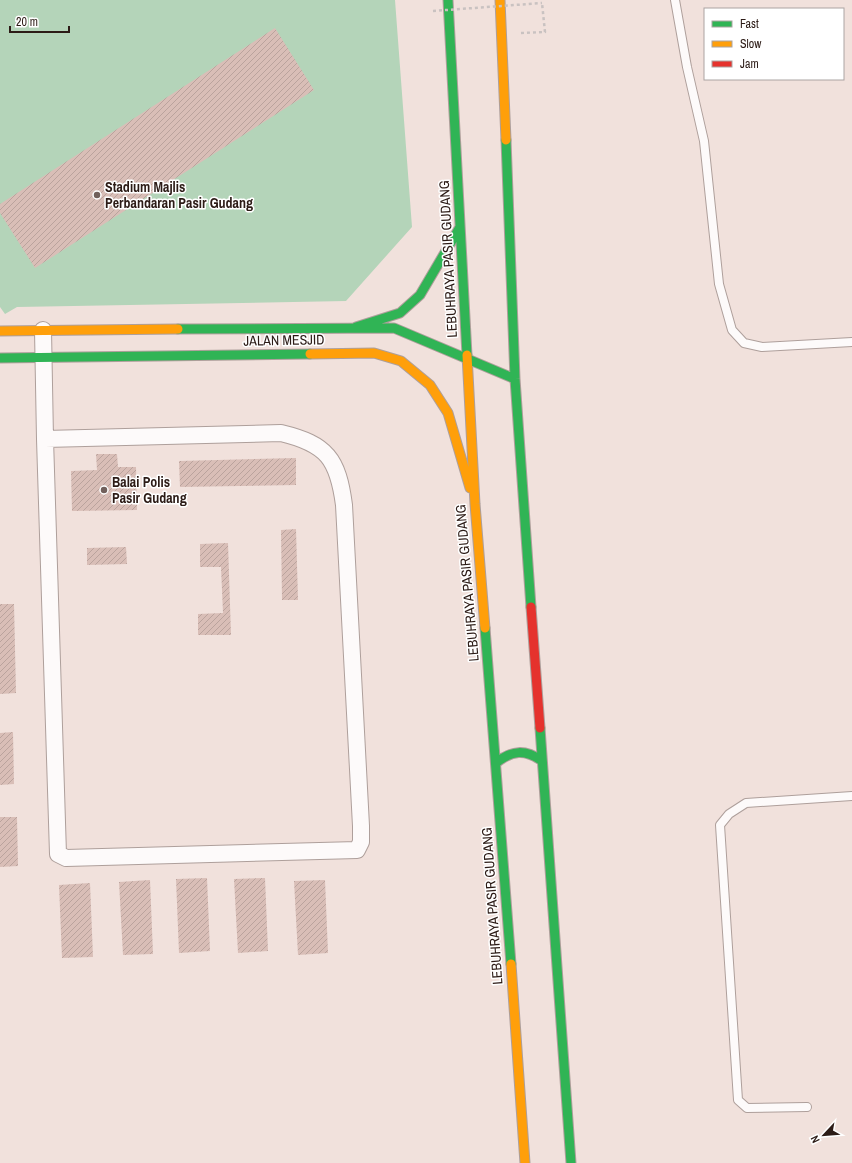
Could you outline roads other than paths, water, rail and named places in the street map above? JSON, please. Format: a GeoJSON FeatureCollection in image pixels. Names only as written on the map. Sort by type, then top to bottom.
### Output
{"type":"FeatureCollection","features":[{"type":"Feature","properties":{"kind":"main road","name":"LEBUHRAYA PASIR GUDANG"},"geometry":{"type":"LineString","coordinates":[[448,0],[475,504],[496,763],[525,1163]]}},
{"type":"Feature","properties":{"kind":"main road"},"geometry":{"type":"LineString","coordinates":[[500,0],[515,379],[571,1163]]}},
{"type":"Feature","properties":{"kind":"main road"},"geometry":{"type":"LineString","coordinates":[[356,327],[400,313],[420,295],[460,226]]}},
{"type":"Feature","properties":{"kind":"main road","name":"JALAN MESJID"},"geometry":{"type":"LineString","coordinates":[[0,331],[356,327],[394,328],[515,379]]}},
{"type":"Feature","properties":{"kind":"main road","name":"JALAN MESJID"},"geometry":{"type":"LineString","coordinates":[[0,358],[374,353],[401,361],[430,385],[448,413],[475,504]]}},
{"type":"Feature","properties":{"kind":"main road"},"geometry":{"type":"LineString","coordinates":[[496,763],[504,756],[513,752],[529,753],[542,761]]}},
{"type":"Feature","properties":{"kind":"street"},"geometry":{"type":"LineString","coordinates":[[44,330],[45,439],[58,854],[66,858],[357,850],[361,842],[361,826],[344,505],[341,483],[334,464],[325,452],[314,444],[300,437],[281,432],[45,439]]}},
{"type":"Feature","properties":{"kind":"lane"},"geometry":{"type":"LineString","coordinates":[[675,0],[687,67],[704,141],[719,284],[732,330],[744,343],[762,347],[852,342]]}},
{"type":"Feature","properties":{"kind":"lane"},"geometry":{"type":"LineString","coordinates":[[806,1107],[747,1108],[738,1100],[720,825],[729,814],[746,803],[852,796]]}},
{"type":"Feature","properties":{"kind":"place","name":"Stadium Majlis Perbandaran Pasir Gudang"},"geometry":{"type":"Point","coordinates":[97,195]}},
{"type":"Feature","properties":{"kind":"place","name":"Balai Polis Pasir Gudang"},"geometry":{"type":"Point","coordinates":[104,490]}}]}
